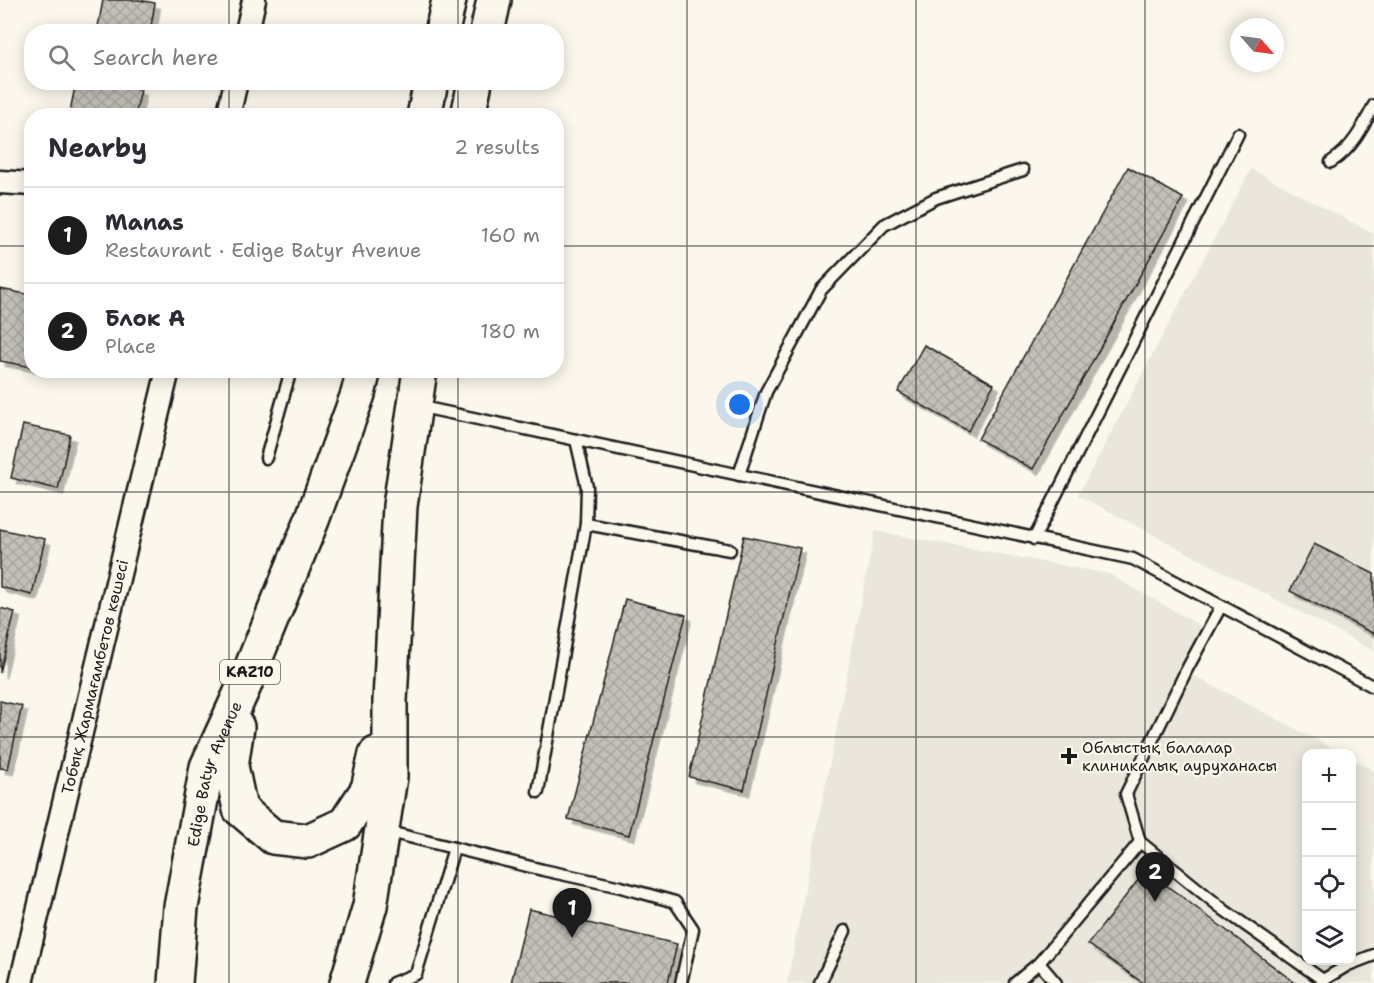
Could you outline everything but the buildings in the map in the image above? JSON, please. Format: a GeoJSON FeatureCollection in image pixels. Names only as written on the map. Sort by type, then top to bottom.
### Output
{"type":"FeatureCollection","features":[{"type":"Feature","properties":{"kind":"main road"},"geometry":{"type":"LineString","coordinates":[[444,24],[449,0]]}},
{"type":"Feature","properties":{"kind":"main road"},"geometry":{"type":"LineString","coordinates":[[489,24],[494,0]]}},
{"type":"Feature","properties":{"kind":"main road"},"geometry":{"type":"LineString","coordinates":[[426,108],[429,90]]}},
{"type":"Feature","properties":{"kind":"main road"},"geometry":{"type":"LineString","coordinates":[[470,108],[474,90]]}},
{"type":"Feature","properties":{"kind":"main road","name":"Edige Batyr Avenue"},"geometry":{"type":"LineString","coordinates":[[175,983],[181,907],[207,767],[244,686],[312,520],[362,378]]}},
{"type":"Feature","properties":{"kind":"main road"},"geometry":{"type":"LineString","coordinates":[[346,983],[370,906],[390,777],[390,701],[400,506],[419,378]]}},
{"type":"Feature","properties":{"kind":"main road"},"geometry":{"type":"LineString","coordinates":[[244,686],[231,766],[240,809],[273,837],[308,841],[345,824],[368,789],[390,701]]}},
{"type":"Feature","properties":{"kind":"street"},"geometry":{"type":"LineString","coordinates":[[249,24],[255,0]]}},
{"type":"Feature","properties":{"kind":"street"},"geometry":{"type":"LineString","coordinates":[[230,108],[234,90]]}},
{"type":"Feature","properties":{"kind":"street"},"geometry":{"type":"LineString","coordinates":[[0,182],[24,184]]}},
{"type":"Feature","properties":{"kind":"street","name":"Тобық Жармағамбетов көшесі"},"geometry":{"type":"LineString","coordinates":[[21,983],[166,378]]}},
{"type":"Feature","properties":{"kind":"lane"},"geometry":{"type":"LineString","coordinates":[[1332,162],[1345,153],[1362,130],[1374,105]]}},
{"type":"Feature","properties":{"kind":"lane"},"geometry":{"type":"LineString","coordinates":[[1034,539],[1238,134]]}},
{"type":"Feature","properties":{"kind":"lane"},"geometry":{"type":"LineString","coordinates":[[739,475],[766,392],[821,290],[884,225],[936,198],[1023,170]]}},
{"type":"Feature","properties":{"kind":"lane"},"geometry":{"type":"LineString","coordinates":[[266,458],[289,378]]}},
{"type":"Feature","properties":{"kind":"lane"},"geometry":{"type":"LineString","coordinates":[[414,405],[1133,559],[1374,687]]}},
{"type":"Feature","properties":{"kind":"lane"},"geometry":{"type":"LineString","coordinates":[[538,792],[586,524],[587,487],[576,440]]}},
{"type":"Feature","properties":{"kind":"lane"},"geometry":{"type":"LineString","coordinates":[[586,524],[730,550]]}},
{"type":"Feature","properties":{"kind":"lane"},"geometry":{"type":"LineString","coordinates":[[1221,606],[1186,671],[1126,794],[1140,842],[1224,910],[1323,980],[1348,964],[1374,955]]}},
{"type":"Feature","properties":{"kind":"lane"},"geometry":{"type":"LineString","coordinates":[[382,830],[675,902],[693,929],[681,983]]}},
{"type":"Feature","properties":{"kind":"lane"},"geometry":{"type":"LineString","coordinates":[[1015,983],[1039,963],[1140,842]]}},
{"type":"Feature","properties":{"kind":"lane"},"geometry":{"type":"LineString","coordinates":[[393,983],[416,974],[454,848]]}},
{"type":"Feature","properties":{"kind":"lane"},"geometry":{"type":"LineString","coordinates":[[168,983],[181,907]]}},
{"type":"Feature","properties":{"kind":"lane"},"geometry":{"type":"LineString","coordinates":[[820,983],[845,931]]}},
{"type":"Feature","properties":{"kind":"lane"},"geometry":{"type":"LineString","coordinates":[[1039,963],[1056,983]]}},
{"type":"Feature","properties":{"kind":"shaded area"},"geometry":{"type":"Polygon","coordinates":[[[1251,169],[1374,234],[1374,651],[1078,495],[1251,169]]]}},
{"type":"Feature","properties":{"kind":"shaded area","name":"Облыстық балалар клиникалық ауруханасы"},"geometry":{"type":"Polygon","coordinates":[[[875,531],[1109,574],[1201,626],[1179,668],[1334,749],[1302,749],[1302,965],[1356,965],[1356,761],[1374,771],[1374,983],[787,983],[875,531]]]}},
{"type":"Feature","properties":{"kind":"place","name":"Облыстық балалар клиникалық ауруханасы"},"geometry":{"type":"Point","coordinates":[1069,756]}},
{"type":"Feature","properties":{"kind":"place","name":"Блок А"},"geometry":{"type":"Point","coordinates":[1155,902]}},
{"type":"Feature","properties":{"kind":"place","name":"Manas"},"geometry":{"type":"Point","coordinates":[572,938]}}]}
